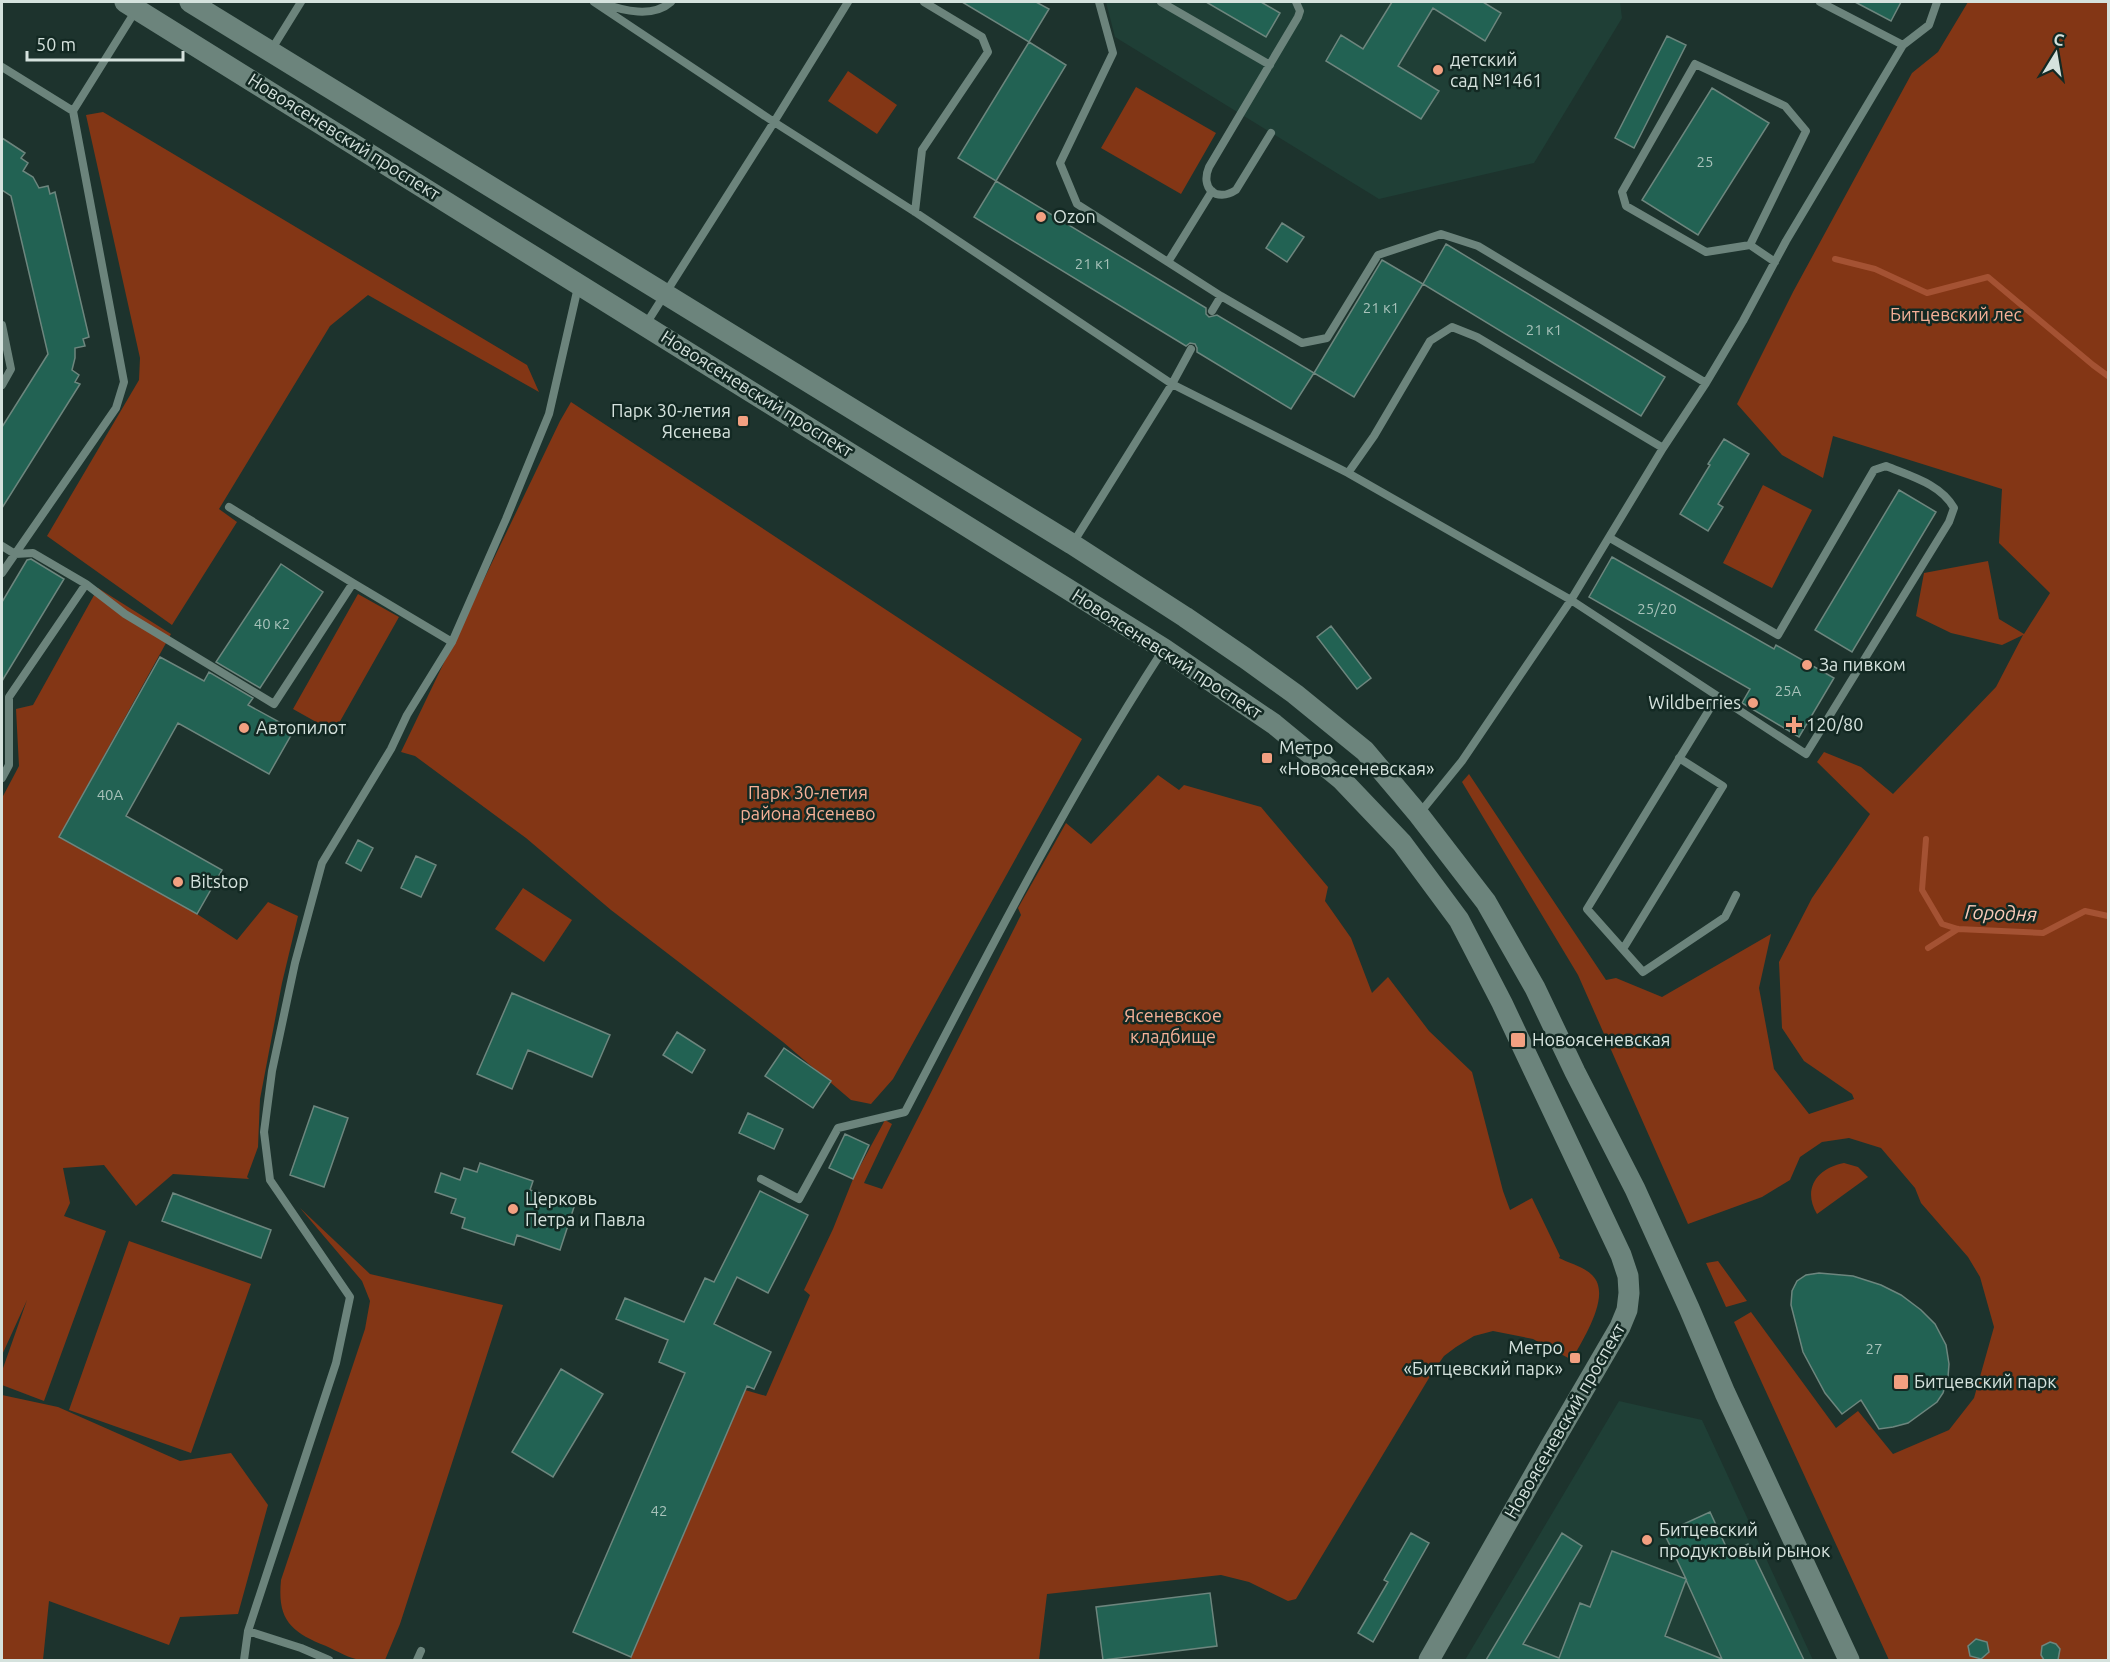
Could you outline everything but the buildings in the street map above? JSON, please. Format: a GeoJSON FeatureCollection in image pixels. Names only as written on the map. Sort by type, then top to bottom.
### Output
{"type":"FeatureCollection","features":[{"type":"Feature","properties":{"kind":"street","name":"Новоясеневский проспект"},"geometry":{"type":"LineString","coordinates":[[190,2],[1072,544],[1185,616],[1295,694],[1365,751],[1419,814],[1486,902],[1535,988],[1639,1200],[1725,1393],[1849,1660]]}},
{"type":"Feature","properties":{"kind":"street","name":"Новоясеневский проспект"},"geometry":{"type":"LineString","coordinates":[[131,5],[1164,649],[1274,724],[1342,780],[1402,843],[1459,920],[1502,1003],[1616,1245],[1628,1276],[1629,1293],[1627,1310],[1620,1327],[1429,1660]]}},
{"type":"Feature","properties":{"kind":"lane"},"geometry":{"type":"LineString","coordinates":[[270,52],[301,2]]}},
{"type":"Feature","properties":{"kind":"lane"},"geometry":{"type":"LineString","coordinates":[[594,2],[1172,384],[1348,472],[1570,600],[1806,754],[1949,522],[1954,508],[1948,497],[1923,481],[1886,466],[1874,470],[1778,635],[1610,538]]}},
{"type":"Feature","properties":{"kind":"lane"},"geometry":{"type":"LineString","coordinates":[[600,2],[616,9],[637,13],[667,6],[671,2]]}},
{"type":"Feature","properties":{"kind":"lane"},"geometry":{"type":"LineString","coordinates":[[646,325],[848,2]]}},
{"type":"Feature","properties":{"kind":"lane"},"geometry":{"type":"LineString","coordinates":[[915,212],[922,150],[988,52],[982,37],[924,2]]}},
{"type":"Feature","properties":{"kind":"lane"},"geometry":{"type":"LineString","coordinates":[[1099,2],[1113,53],[1060,163],[1077,204],[1221,296],[1302,343],[1327,338],[1378,255],[1442,234],[1478,246],[1706,383]]}},
{"type":"Feature","properties":{"kind":"lane"},"geometry":{"type":"LineString","coordinates":[[1161,2],[1270,65]]}},
{"type":"Feature","properties":{"kind":"lane"},"geometry":{"type":"LineString","coordinates":[[1270,133],[1236,190],[1228,195],[1220,195],[1212,191],[1206,184],[1209,167],[1298,17],[1300,11],[1296,2]]}},
{"type":"Feature","properties":{"kind":"lane"},"geometry":{"type":"LineString","coordinates":[[1820,2],[1903,45]]}},
{"type":"Feature","properties":{"kind":"lane"},"geometry":{"type":"LineString","coordinates":[[1419,814],[1462,761],[1610,538],[1663,448],[1743,321],[1775,262],[1903,45],[1929,25],[1937,2]]}},
{"type":"Feature","properties":{"kind":"lane"},"geometry":{"type":"LineString","coordinates":[[2,573],[116,408],[124,382],[73,111],[131,5]]}},
{"type":"Feature","properties":{"kind":"lane"},"geometry":{"type":"LineString","coordinates":[[1750,245],[1806,131],[1785,106],[1695,64],[1622,192],[1626,206],[1706,252],[1750,245],[1775,262]]}},
{"type":"Feature","properties":{"kind":"lane"},"geometry":{"type":"LineString","coordinates":[[2,67],[73,111]]}},
{"type":"Feature","properties":{"kind":"lane"},"geometry":{"type":"LineString","coordinates":[[1168,262],[1212,191]]}},
{"type":"Feature","properties":{"kind":"lane"},"geometry":{"type":"LineString","coordinates":[[244,1660],[248,1631],[336,1363],[350,1297],[270,1180],[264,1132],[272,1071],[295,963],[322,863],[452,642],[549,414],[579,283]]}},
{"type":"Feature","properties":{"kind":"lane"},"geometry":{"type":"LineString","coordinates":[[1212,311],[1221,296]]}},
{"type":"Feature","properties":{"kind":"lane"},"geometry":{"type":"LineString","coordinates":[[2,325],[11,369],[2,385]]}},
{"type":"Feature","properties":{"kind":"lane"},"geometry":{"type":"LineString","coordinates":[[1348,472],[1374,436],[1430,341],[1452,327],[1477,337],[1663,448]]}},
{"type":"Feature","properties":{"kind":"lane"},"geometry":{"type":"LineString","coordinates":[[1072,544],[1172,384],[1191,349]]}},
{"type":"Feature","properties":{"kind":"lane"},"geometry":{"type":"LineString","coordinates":[[229,507],[452,642]]}},
{"type":"Feature","properties":{"kind":"lane"},"geometry":{"type":"LineString","coordinates":[[2,546],[15,554],[33,553],[86,584],[124,614],[274,704],[353,583]]}},
{"type":"Feature","properties":{"kind":"lane"},"geometry":{"type":"LineString","coordinates":[[2,778],[9,765],[9,697],[86,584]]}},
{"type":"Feature","properties":{"kind":"lane"},"geometry":{"type":"LineString","coordinates":[[761,1179],[799,1199],[838,1128],[905,1112],[1042,851],[1098,753],[1164,649]]}},
{"type":"Feature","properties":{"kind":"lane"},"geometry":{"type":"LineString","coordinates":[[1717,697],[1587,909],[1643,972],[1725,916],[1736,895]]}},
{"type":"Feature","properties":{"kind":"lane"},"geometry":{"type":"LineString","coordinates":[[1623,949],[1722,786],[1679,758]]}},
{"type":"Feature","properties":{"kind":"lane"},"geometry":{"type":"LineString","coordinates":[[248,1631],[301,1648],[329,1660]]}},
{"type":"Feature","properties":{"kind":"lane"},"geometry":{"type":"LineString","coordinates":[[417,1660],[421,1651]]}},
{"type":"Feature","properties":{"kind":"shaded area","name":"детский сад №1461"},"geometry":{"type":"Polygon","coordinates":[[[1106,2],[1620,2],[1622,18],[1534,163],[1379,199],[1115,37],[1106,2]]]}},
{"type":"Feature","properties":{"kind":"shaded area","name":"Битцевский продуктовый рынок"},"geometry":{"type":"Polygon","coordinates":[[[1619,1401],[1702,1420],[1813,1660],[1465,1660],[1619,1401]]]}},
{"type":"Feature","properties":{"kind":"green space","name":"Битцевский лес"},"geometry":{"type":"Polygon","coordinates":[[[1968,2],[2108,2],[2108,1660],[1889,1660],[1734,1322],[1751,1312],[1836,1428],[1858,1411],[1893,1454],[1949,1430],[1974,1398],[1994,1327],[1980,1277],[1968,1257],[1921,1203],[1915,1188],[1881,1148],[1849,1138],[1822,1142],[1800,1157],[1790,1180],[1762,1197],[1688,1224],[1578,975],[1462,782],[1469,774],[1606,980],[1616,978],[1662,997],[1771,934],[1759,988],[1774,1069],[1809,1114],[1854,1099],[1852,1094],[1804,1061],[1782,1028],[1779,962],[1812,898],[1870,814],[1817,762],[1824,752],[1861,767],[1893,794],[1996,687],[2023,635],[2002,645],[1951,633],[1916,616],[1924,573],[1988,561],[1999,619],[2024,634],[2050,593],[1999,543],[2002,489],[1833,436],[1823,478],[1782,455],[1737,404],[1793,292],[1912,73],[1938,52],[1968,2]]]}},
{"type":"Feature","properties":{"kind":"green space"},"geometry":{"type":"Polygon","coordinates":[[[848,71],[897,105],[877,134],[828,101],[848,71]]]}},
{"type":"Feature","properties":{"kind":"green space"},"geometry":{"type":"Polygon","coordinates":[[[1136,87],[1216,133],[1181,194],[1101,148],[1136,87]]]}},
{"type":"Feature","properties":{"kind":"green space"},"geometry":{"type":"Polygon","coordinates":[[[103,112],[527,365],[539,392],[368,295],[330,326],[219,509],[237,522],[172,625],[47,536],[139,380],[140,358],[86,115],[103,112]]]}},
{"type":"Feature","properties":{"kind":"green space","name":"Парк 30-летия района Ясенево"},"geometry":{"type":"Polygon","coordinates":[[[571,402],[1082,739],[893,1079],[871,1104],[851,1100],[783,1042],[611,910],[526,838],[415,756],[401,752],[571,402]]]}},
{"type":"Feature","properties":{"kind":"green space"},"geometry":{"type":"Polygon","coordinates":[[[1763,485],[1812,510],[1772,588],[1723,563],[1763,485]]]}},
{"type":"Feature","properties":{"kind":"green space"},"geometry":{"type":"Polygon","coordinates":[[[98,588],[171,634],[59,837],[197,914],[237,940],[268,902],[298,916],[282,983],[260,1099],[258,1147],[247,1177],[249,1179],[173,1174],[136,1206],[104,1165],[63,1168],[70,1203],[64,1216],[106,1231],[44,1401],[2,1385],[2,1371],[27,1300],[2,1355],[2,798],[19,766],[16,709],[33,705],[98,588]]]}},
{"type":"Feature","properties":{"kind":"green space"},"geometry":{"type":"Polygon","coordinates":[[[358,594],[399,617],[334,732],[293,709],[358,594]]]}},
{"type":"Feature","properties":{"kind":"green space","name":"Ясеневское кладбище"},"geometry":{"type":"Polygon","coordinates":[[[1158,775],[1179,790],[1184,785],[1261,807],[1328,887],[1325,901],[1351,938],[1372,993],[1388,977],[1429,1031],[1472,1072],[1510,1210],[1532,1198],[1559,1258],[1589,1272],[1598,1284],[1598,1305],[1594,1318],[1572,1360],[1533,1339],[1493,1331],[1474,1336],[1444,1356],[1296,1599],[1288,1601],[1249,1582],[1221,1575],[1047,1594],[1039,1660],[630,1660],[745,1390],[766,1396],[810,1295],[804,1290],[833,1229],[853,1179],[885,1120],[892,1124],[864,1183],[882,1189],[1021,915],[1018,908],[1066,823],[1091,844],[1158,775]]]}},
{"type":"Feature","properties":{"kind":"green space"},"geometry":{"type":"Polygon","coordinates":[[[523,888],[572,920],[544,962],[495,929],[523,888]]]}},
{"type":"Feature","properties":{"kind":"green space"},"geometry":{"type":"Polygon","coordinates":[[[1844,1163],[1858,1167],[1868,1177],[1817,1214],[1811,1196],[1815,1181],[1826,1170],[1844,1163]]]}},
{"type":"Feature","properties":{"kind":"green space"},"geometry":{"type":"Polygon","coordinates":[[[300,1208],[370,1274],[503,1305],[400,1624],[385,1660],[367,1661],[352,1658],[314,1641],[295,1630],[284,1615],[281,1605],[281,1580],[365,1329],[370,1301],[362,1281],[300,1208]]]}},
{"type":"Feature","properties":{"kind":"green space"},"geometry":{"type":"Polygon","coordinates":[[[129,1241],[251,1284],[191,1453],[69,1410],[129,1241]]]}},
{"type":"Feature","properties":{"kind":"green space"},"geometry":{"type":"Polygon","coordinates":[[[1718,1261],[1747,1301],[1726,1307],[1706,1263],[1718,1261]]]}},
{"type":"Feature","properties":{"kind":"green space"},"geometry":{"type":"Polygon","coordinates":[[[2,1395],[58,1407],[180,1461],[231,1453],[268,1505],[238,1614],[180,1617],[169,1645],[49,1601],[43,1660],[2,1660],[2,1395]]]}},
{"type":"Feature","properties":{"kind":"waterway"},"geometry":{"type":"LineString","coordinates":[[1835,259],[1875,269],[1927,293],[1988,277],[2108,376]]}},
{"type":"Feature","properties":{"kind":"waterway","name":"Городня"},"geometry":{"type":"LineString","coordinates":[[1926,839],[1922,890],[1942,924],[1958,929],[2043,933],[2085,911],[2108,916]]}},
{"type":"Feature","properties":{"kind":"waterway"},"geometry":{"type":"LineString","coordinates":[[1928,948],[1958,929]]}},
{"type":"Feature","properties":{"kind":"place","name":"детский сад №1461"},"geometry":{"type":"Point","coordinates":[1438,70]}},
{"type":"Feature","properties":{"kind":"place","name":"Ozon"},"geometry":{"type":"Point","coordinates":[1041,217]}},
{"type":"Feature","properties":{"kind":"place","name":"Парк 30-летия Ясенева"},"geometry":{"type":"Point","coordinates":[743,421]}},
{"type":"Feature","properties":{"kind":"place","name":"За пивком"},"geometry":{"type":"Point","coordinates":[1807,665]}},
{"type":"Feature","properties":{"kind":"place","name":"Wildberries"},"geometry":{"type":"Point","coordinates":[1753,703]}},
{"type":"Feature","properties":{"kind":"place","name":"120/80"},"geometry":{"type":"Point","coordinates":[1794,725]}},
{"type":"Feature","properties":{"kind":"place","name":"Автопилот"},"geometry":{"type":"Point","coordinates":[244,728]}},
{"type":"Feature","properties":{"kind":"place","name":"Метро «Новоясеневская»"},"geometry":{"type":"Point","coordinates":[1267,758]}},
{"type":"Feature","properties":{"kind":"place","name":"Bitstop"},"geometry":{"type":"Point","coordinates":[178,882]}},
{"type":"Feature","properties":{"kind":"place","name":"Новоясеневская"},"geometry":{"type":"Point","coordinates":[1518,1040]}},
{"type":"Feature","properties":{"kind":"place","name":"Церковь Петра и Павла"},"geometry":{"type":"Point","coordinates":[513,1209]}},
{"type":"Feature","properties":{"kind":"place","name":"Метро «Битцевский парк»"},"geometry":{"type":"Point","coordinates":[1575,1358]}},
{"type":"Feature","properties":{"kind":"place","name":"Битцевский парк"},"geometry":{"type":"Point","coordinates":[1901,1382]}},
{"type":"Feature","properties":{"kind":"place","name":"Битцевский продуктовый рынок"},"geometry":{"type":"Point","coordinates":[1647,1540]}}]}
